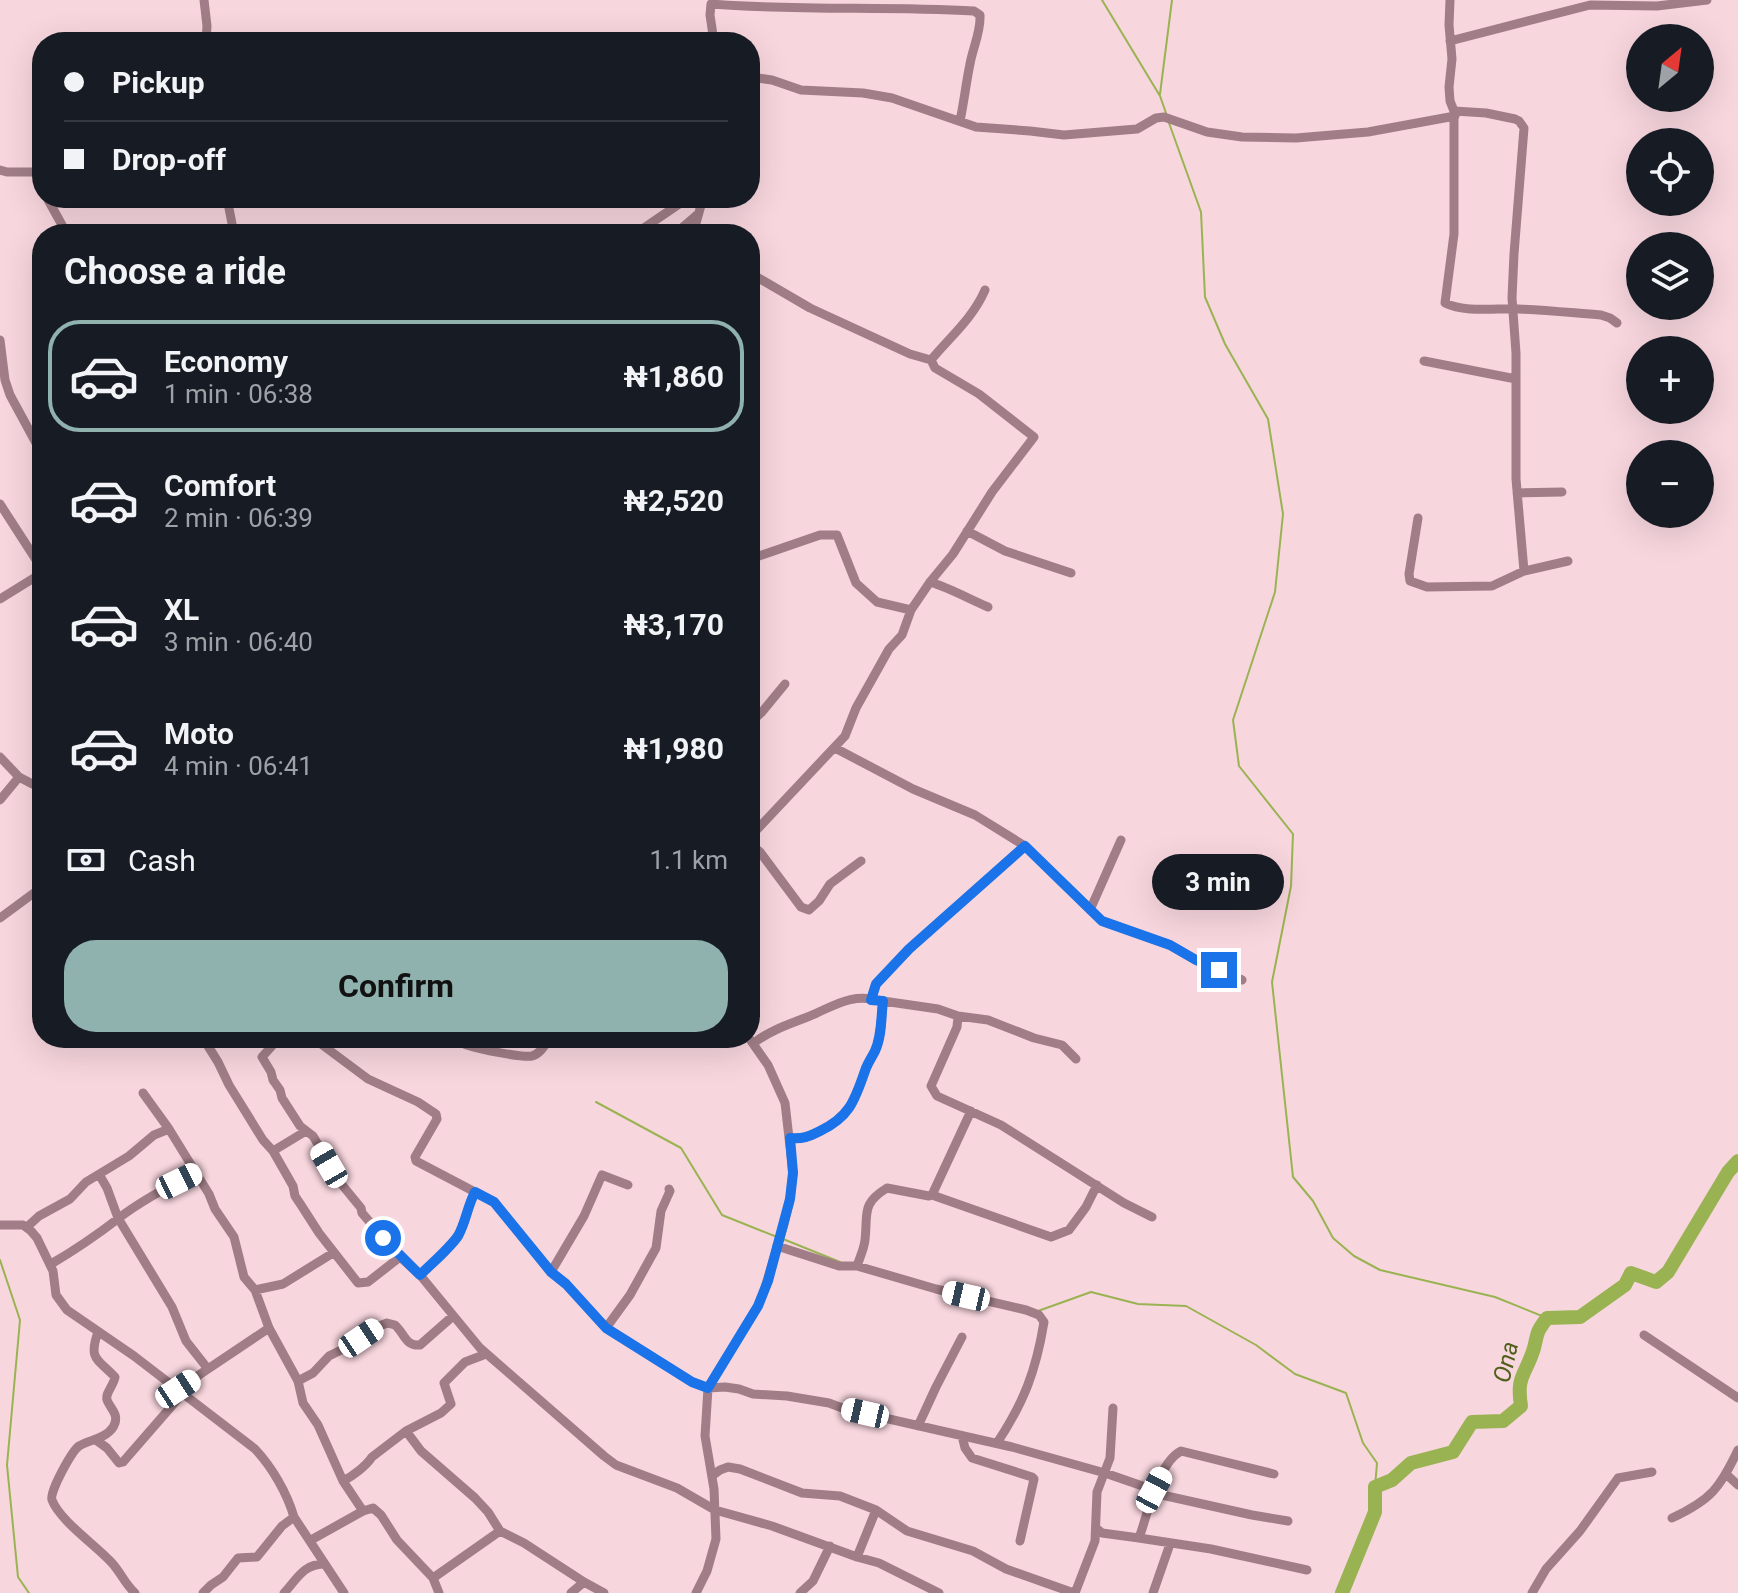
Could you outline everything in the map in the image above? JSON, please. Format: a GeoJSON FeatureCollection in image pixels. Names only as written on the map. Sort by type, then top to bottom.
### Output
{"type":"FeatureCollection","features":[{"type":"Feature","properties":{"kind":"street"},"geometry":{"type":"LineString","coordinates":[[204,0],[207,32]]}},
{"type":"Feature","properties":{"kind":"street"},"geometry":{"type":"LineString","coordinates":[[1450,0],[1452,59],[1449,87],[1454,114],[1454,234],[1445,303],[1481,309],[1601,315],[1617,323]]}},
{"type":"Feature","properties":{"kind":"street"},"geometry":{"type":"LineString","coordinates":[[1450,41],[1590,5],[1707,0]]}},
{"type":"Feature","properties":{"kind":"street"},"geometry":{"type":"LineString","coordinates":[[713,32],[711,2],[757,7],[974,11],[980,15],[980,26],[960,121]]}},
{"type":"Feature","properties":{"kind":"street"},"geometry":{"type":"LineString","coordinates":[[760,78],[801,90],[863,93],[892,98],[976,127],[1064,135],[1137,129],[1164,117],[1207,132],[1242,137],[1296,138],[1368,132],[1454,114],[1486,113],[1519,121],[1524,128],[1514,254],[1514,309],[1517,493],[1524,571]]}},
{"type":"Feature","properties":{"kind":"street"},"geometry":{"type":"LineString","coordinates":[[0,170],[32,175]]}},
{"type":"Feature","properties":{"kind":"street"},"geometry":{"type":"LineString","coordinates":[[650,224],[673,208]]}},
{"type":"Feature","properties":{"kind":"street"},"geometry":{"type":"LineString","coordinates":[[695,224],[699,208]]}},
{"type":"Feature","properties":{"kind":"street"},"geometry":{"type":"LineString","coordinates":[[687,224],[697,215]]}},
{"type":"Feature","properties":{"kind":"street"},"geometry":{"type":"LineString","coordinates":[[760,279],[810,308],[910,354],[931,360],[935,368],[979,394],[1034,437],[911,610],[902,635],[889,649],[856,708],[845,736],[760,825]]}},
{"type":"Feature","properties":{"kind":"street"},"geometry":{"type":"LineString","coordinates":[[931,360],[967,322],[985,290]]}},
{"type":"Feature","properties":{"kind":"street"},"geometry":{"type":"LineString","coordinates":[[0,340],[10,395],[32,436]]}},
{"type":"Feature","properties":{"kind":"street"},"geometry":{"type":"LineString","coordinates":[[1424,361],[1516,379]]}},
{"type":"Feature","properties":{"kind":"street"},"geometry":{"type":"LineString","coordinates":[[1517,493],[1562,492]]}},
{"type":"Feature","properties":{"kind":"street"},"geometry":{"type":"LineString","coordinates":[[0,504],[32,555]]}},
{"type":"Feature","properties":{"kind":"street"},"geometry":{"type":"LineString","coordinates":[[1418,518],[1409,574],[1410,581],[1427,587],[1492,586],[1524,571],[1568,561]]}},
{"type":"Feature","properties":{"kind":"street"},"geometry":{"type":"LineString","coordinates":[[967,531],[1005,551],[1071,573]]}},
{"type":"Feature","properties":{"kind":"street"},"geometry":{"type":"LineString","coordinates":[[760,556],[820,535],[837,535],[856,583],[877,602],[911,610]]}},
{"type":"Feature","properties":{"kind":"street"},"geometry":{"type":"LineString","coordinates":[[0,599],[32,578]]}},
{"type":"Feature","properties":{"kind":"street"},"geometry":{"type":"LineString","coordinates":[[930,582],[988,607]]}},
{"type":"Feature","properties":{"kind":"street"},"geometry":{"type":"LineString","coordinates":[[760,714],[785,684]]}},
{"type":"Feature","properties":{"kind":"street"},"geometry":{"type":"LineString","coordinates":[[835,748],[913,789],[975,815],[1025,846],[1102,921],[1170,945],[1242,980]]}},
{"type":"Feature","properties":{"kind":"street"},"geometry":{"type":"LineString","coordinates":[[0,757],[19,777],[32,784]]}},
{"type":"Feature","properties":{"kind":"street"},"geometry":{"type":"LineString","coordinates":[[0,800],[19,777]]}},
{"type":"Feature","properties":{"kind":"street"},"geometry":{"type":"LineString","coordinates":[[1090,910],[1121,840]]}},
{"type":"Feature","properties":{"kind":"street"},"geometry":{"type":"LineString","coordinates":[[871,1000],[876,984],[909,949],[1025,846]]}},
{"type":"Feature","properties":{"kind":"street"},"geometry":{"type":"LineString","coordinates":[[760,852],[801,907],[809,910],[830,884],[861,861]]}},
{"type":"Feature","properties":{"kind":"street"},"geometry":{"type":"LineString","coordinates":[[0,918],[32,894]]}},
{"type":"Feature","properties":{"kind":"street"},"geometry":{"type":"LineString","coordinates":[[760,1036],[836,1003],[871,1000],[938,1009],[958,1016],[988,1020],[1062,1045],[1076,1059]]}},
{"type":"Feature","properties":{"kind":"street"},"geometry":{"type":"LineString","coordinates":[[790,1138],[804,1139],[835,1124],[844,1116],[857,1094],[875,1050],[883,1001]]}},
{"type":"Feature","properties":{"kind":"street"},"geometry":{"type":"LineString","coordinates":[[958,1016],[957,1027],[931,1086],[937,1096],[1001,1125],[1070,1171],[1152,1217]]}},
{"type":"Feature","properties":{"kind":"street"},"geometry":{"type":"LineString","coordinates":[[209,1048],[263,1140],[273,1151],[293,1186],[295,1196],[333,1253],[358,1283],[364,1284],[400,1257]]}},
{"type":"Feature","properties":{"kind":"street"},"geometry":{"type":"LineString","coordinates":[[270,1048],[262,1057],[282,1098],[300,1126],[313,1136],[362,1213],[420,1275],[486,1354],[616,1465],[677,1488],[715,1510],[879,1563],[939,1593]]}},
{"type":"Feature","properties":{"kind":"street"},"geometry":{"type":"LineString","coordinates":[[326,1048],[368,1079],[418,1102],[436,1114],[437,1119],[415,1159],[494,1202],[551,1272],[606,1328],[692,1382],[708,1388],[739,1389],[753,1394],[829,1403],[997,1443],[1105,1473],[1162,1495],[1288,1521]]}},
{"type":"Feature","properties":{"kind":"street"},"geometry":{"type":"LineString","coordinates":[[478,1048],[521,1057],[537,1053],[541,1048]]}},
{"type":"Feature","properties":{"kind":"street"},"geometry":{"type":"LineString","coordinates":[[700,1591],[716,1539],[713,1475],[705,1436],[708,1388],[758,1306],[768,1281],[790,1199],[793,1173],[785,1103],[777,1082],[757,1048]]}},
{"type":"Feature","properties":{"kind":"street"},"geometry":{"type":"LineString","coordinates":[[143,1093],[169,1129],[234,1237],[244,1277],[255,1290],[269,1328],[298,1381],[303,1403],[318,1425],[343,1481],[363,1511]]}},
{"type":"Feature","properties":{"kind":"street"},"geometry":{"type":"LineString","coordinates":[[932,1195],[971,1111]]}},
{"type":"Feature","properties":{"kind":"street"},"geometry":{"type":"LineString","coordinates":[[27,1227],[39,1216],[70,1199],[86,1182],[129,1156],[154,1135],[169,1129]]}},
{"type":"Feature","properties":{"kind":"street"},"geometry":{"type":"LineString","coordinates":[[273,1151],[306,1131]]}},
{"type":"Feature","properties":{"kind":"street"},"geometry":{"type":"LineString","coordinates":[[51,1264],[81,1247],[162,1189],[195,1173]]}},
{"type":"Feature","properties":{"kind":"street"},"geometry":{"type":"LineString","coordinates":[[551,1272],[584,1216],[602,1175],[628,1185]]}},
{"type":"Feature","properties":{"kind":"street"},"geometry":{"type":"LineString","coordinates":[[100,1176],[118,1218],[172,1307],[186,1341],[208,1369]]}},
{"type":"Feature","properties":{"kind":"street"},"geometry":{"type":"LineString","coordinates":[[857,1266],[864,1244],[866,1209],[873,1197],[887,1188],[932,1195],[1051,1237],[1069,1230],[1097,1185]]}},
{"type":"Feature","properties":{"kind":"street"},"geometry":{"type":"LineString","coordinates":[[606,1328],[630,1295],[656,1248],[661,1211],[669,1189]]}},
{"type":"Feature","properties":{"kind":"street"},"geometry":{"type":"LineString","coordinates":[[420,1275],[456,1238],[475,1192]]}},
{"type":"Feature","properties":{"kind":"street"},"geometry":{"type":"LineString","coordinates":[[0,1225],[27,1227],[37,1238],[51,1264],[60,1303],[73,1315],[247,1441],[267,1462],[294,1517],[344,1593]]}},
{"type":"Feature","properties":{"kind":"street"},"geometry":{"type":"LineString","coordinates":[[777,1246],[839,1266],[857,1266],[1039,1315],[1044,1322],[1030,1381],[1016,1414],[997,1443]]}},
{"type":"Feature","properties":{"kind":"street"},"geometry":{"type":"LineString","coordinates":[[255,1290],[283,1284],[333,1253]]}},
{"type":"Feature","properties":{"kind":"street"},"geometry":{"type":"LineString","coordinates":[[298,1381],[313,1373],[329,1356],[377,1327],[387,1323],[395,1325],[407,1342],[420,1345],[453,1316]]}},
{"type":"Feature","properties":{"kind":"street"},"geometry":{"type":"LineString","coordinates":[[96,1440],[119,1463],[123,1462],[180,1391],[269,1328]]}},
{"type":"Feature","properties":{"kind":"street"},"geometry":{"type":"LineString","coordinates":[[98,1332],[94,1352],[99,1364],[115,1377],[107,1400],[116,1420],[113,1427],[96,1440],[77,1447],[52,1491],[52,1500],[64,1518],[115,1566],[130,1591]]}},
{"type":"Feature","properties":{"kind":"street"},"geometry":{"type":"LineString","coordinates":[[1644,1335],[1738,1398]]}},
{"type":"Feature","properties":{"kind":"street"},"geometry":{"type":"LineString","coordinates":[[918,1426],[962,1337]]}},
{"type":"Feature","properties":{"kind":"street"},"geometry":{"type":"LineString","coordinates":[[343,1481],[406,1431],[441,1413],[451,1404],[444,1383],[465,1362],[486,1354]]}},
{"type":"Feature","properties":{"kind":"street"},"geometry":{"type":"LineString","coordinates":[[713,1475],[728,1467],[802,1493],[840,1496],[876,1510],[907,1531],[973,1551],[1006,1569],[1075,1593],[1095,1541],[1097,1492],[1110,1458],[1113,1408]]}},
{"type":"Feature","properties":{"kind":"street"},"geometry":{"type":"LineString","coordinates":[[406,1431],[421,1451],[482,1505],[500,1531],[604,1593]]}},
{"type":"Feature","properties":{"kind":"street"},"geometry":{"type":"LineString","coordinates":[[962,1436],[972,1458],[1034,1479],[1020,1541]]}},
{"type":"Feature","properties":{"kind":"street"},"geometry":{"type":"LineString","coordinates":[[1672,1518],[1702,1503],[1714,1491],[1738,1450]]}},
{"type":"Feature","properties":{"kind":"street"},"geometry":{"type":"LineString","coordinates":[[1139,1538],[1154,1490],[1171,1457],[1181,1451],[1274,1474]]}},
{"type":"Feature","properties":{"kind":"street"},"geometry":{"type":"LineString","coordinates":[[1532,1593],[1546,1569],[1580,1531],[1618,1478],[1652,1472]]}},
{"type":"Feature","properties":{"kind":"street"},"geometry":{"type":"LineString","coordinates":[[1726,1474],[1738,1485]]}},
{"type":"Feature","properties":{"kind":"street"},"geometry":{"type":"LineString","coordinates":[[311,1540],[373,1508],[397,1540],[433,1578],[439,1593]]}},
{"type":"Feature","properties":{"kind":"street"},"geometry":{"type":"LineString","coordinates":[[857,1557],[876,1510]]}},
{"type":"Feature","properties":{"kind":"street"},"geometry":{"type":"LineString","coordinates":[[203,1593],[223,1577],[238,1558],[257,1557],[282,1526],[294,1517]]}},
{"type":"Feature","properties":{"kind":"street"},"geometry":{"type":"LineString","coordinates":[[1096,1528],[1102,1533],[1211,1549],[1307,1570]]}},
{"type":"Feature","properties":{"kind":"street"},"geometry":{"type":"LineString","coordinates":[[433,1578],[500,1531]]}},
{"type":"Feature","properties":{"kind":"street"},"geometry":{"type":"LineString","coordinates":[[1153,1593],[1170,1544]]}},
{"type":"Feature","properties":{"kind":"street"},"geometry":{"type":"LineString","coordinates":[[800,1593],[813,1581],[830,1546]]}},
{"type":"Feature","properties":{"kind":"street"},"geometry":{"type":"LineString","coordinates":[[284,1593],[305,1568],[325,1564]]}},
{"type":"Feature","properties":{"kind":"street"},"geometry":{"type":"LineString","coordinates":[[571,1593],[584,1582]]}},
{"type":"Feature","properties":{"kind":"waterway"},"geometry":{"type":"LineString","coordinates":[[1102,0],[1160,96],[1166,113]]}},
{"type":"Feature","properties":{"kind":"waterway"},"geometry":{"type":"LineString","coordinates":[[1160,94],[1172,0]]}},
{"type":"Feature","properties":{"kind":"waterway"},"geometry":{"type":"LineString","coordinates":[[1169,123],[1201,212],[1205,297],[1225,344],[1268,419],[1283,514],[1275,592],[1233,720],[1239,766],[1293,834],[1291,886],[1272,982],[1293,1177],[1313,1201],[1333,1238],[1354,1256],[1380,1270],[1495,1297],[1547,1318]]}},
{"type":"Feature","properties":{"kind":"waterway"},"geometry":{"type":"LineString","coordinates":[[596,1102],[681,1148],[722,1215],[777,1237]]}},
{"type":"Feature","properties":{"kind":"waterway","name":"Ona"},"geometry":{"type":"LineString","coordinates":[[1342,1593],[1375,1512],[1375,1487],[1392,1480],[1411,1463],[1453,1452],[1472,1422],[1503,1421],[1521,1406],[1521,1381],[1538,1333],[1547,1318],[1580,1317],[1625,1285],[1631,1273],[1656,1282],[1668,1272],[1728,1172],[1738,1161]]}},
{"type":"Feature","properties":{"kind":"waterway"},"geometry":{"type":"LineString","coordinates":[[783,1239],[840,1262]]}},
{"type":"Feature","properties":{"kind":"waterway"},"geometry":{"type":"LineString","coordinates":[[0,1260],[20,1320],[7,1465],[18,1577],[29,1593]]}},
{"type":"Feature","properties":{"kind":"waterway"},"geometry":{"type":"LineString","coordinates":[[1038,1311],[1091,1292],[1138,1304],[1186,1306],[1256,1345],[1295,1374],[1346,1393],[1363,1443],[1377,1463],[1375,1487]]}},
{"type":"Feature","properties":{"kind":"route"},"geometry":{"type":"LineString","coordinates":[[383,1238],[420,1275],[456,1238],[475,1192],[494,1202],[551,1272],[606,1328],[692,1382],[708,1388],[758,1306],[768,1281],[790,1199],[793,1173],[790,1138],[804,1139],[835,1124],[844,1116],[857,1094],[875,1050],[881,1025],[883,1001],[871,1000],[876,984],[909,949],[1025,846],[1102,921],[1170,945],[1219,970]]}}]}
